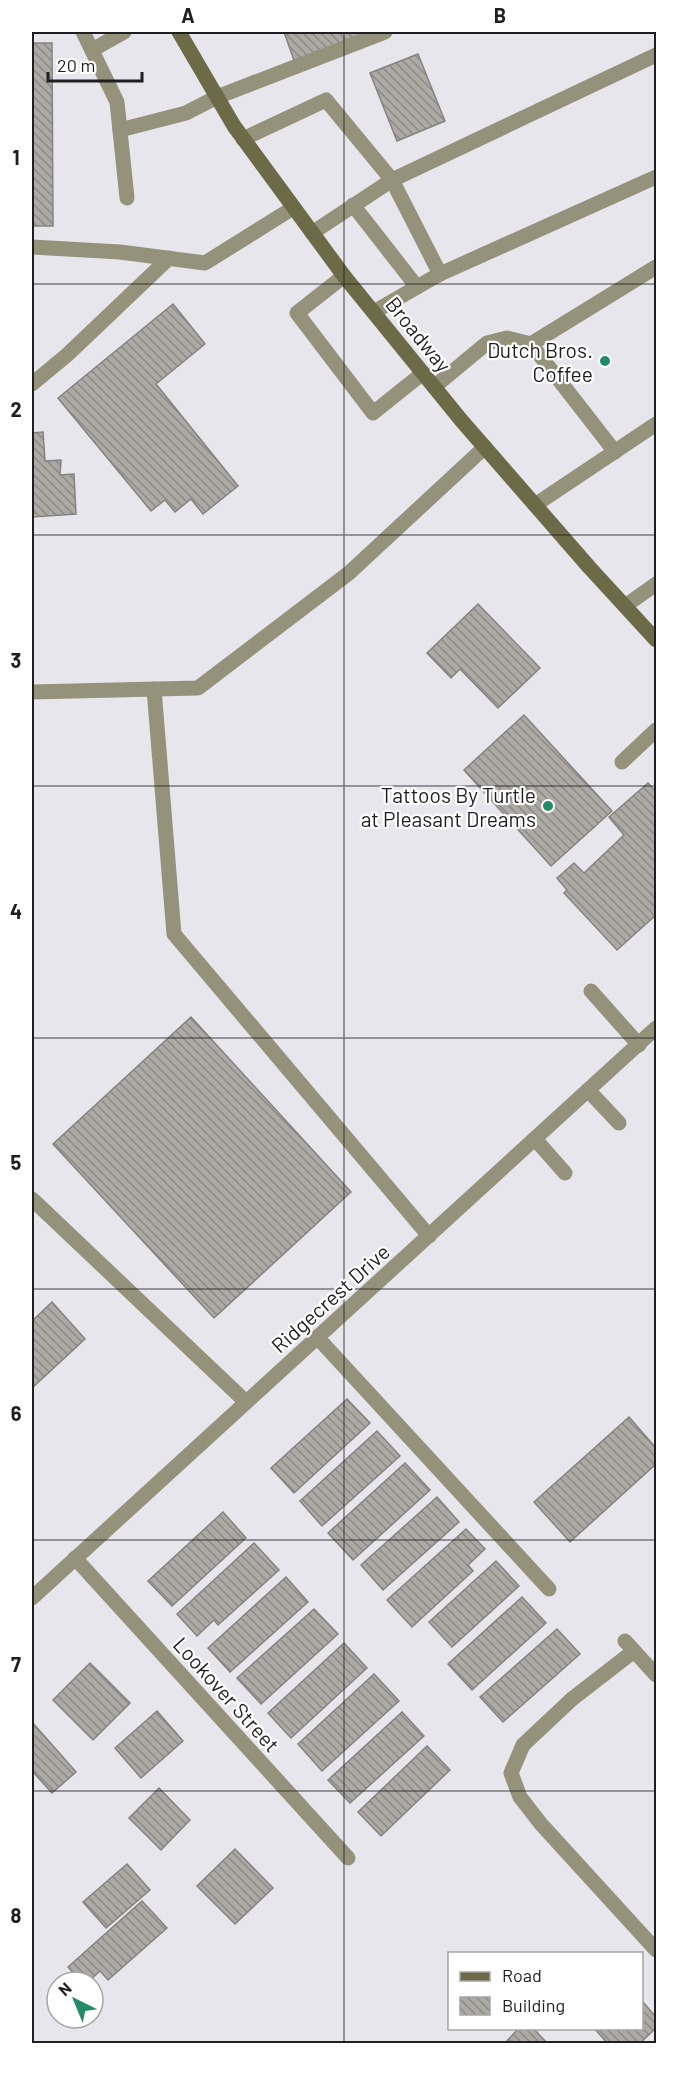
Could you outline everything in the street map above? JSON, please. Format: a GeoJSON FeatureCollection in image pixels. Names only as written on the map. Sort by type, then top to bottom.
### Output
{"type":"FeatureCollection","features":[{"type":"Feature","properties":{"kind":"main road","name":"Broadway"},"geometry":{"type":"LineString","coordinates":[[179,32],[243,139],[344,276],[485,447],[657,640]]}},
{"type":"Feature","properties":{"kind":"street"},"geometry":{"type":"LineString","coordinates":[[82,32],[117,102],[127,198]]}},
{"type":"Feature","properties":{"kind":"street"},"geometry":{"type":"LineString","coordinates":[[92,50],[123,32]]}},
{"type":"Feature","properties":{"kind":"street"},"geometry":{"type":"LineString","coordinates":[[120,130],[186,113],[217,97],[385,32]]}},
{"type":"Feature","properties":{"kind":"street"},"geometry":{"type":"LineString","coordinates":[[312,233],[392,180],[657,55]]}},
{"type":"Feature","properties":{"kind":"street"},"geometry":{"type":"LineString","coordinates":[[243,139],[326,100],[392,180],[440,274]]}},
{"type":"Feature","properties":{"kind":"street"},"geometry":{"type":"LineString","coordinates":[[374,312],[440,274],[657,177]]}},
{"type":"Feature","properties":{"kind":"street"},"geometry":{"type":"LineString","coordinates":[[353,205],[417,287]]}},
{"type":"Feature","properties":{"kind":"street"},"geometry":{"type":"LineString","coordinates":[[32,247],[120,252],[205,263],[293,207]]}},
{"type":"Feature","properties":{"kind":"street"},"geometry":{"type":"LineString","coordinates":[[32,384],[39,372],[67,355],[169,258]]}},
{"type":"Feature","properties":{"kind":"street"},"geometry":{"type":"LineString","coordinates":[[531,344],[657,267]]}},
{"type":"Feature","properties":{"kind":"street"},"geometry":{"type":"LineString","coordinates":[[344,276],[297,313],[373,413],[423,373]]}},
{"type":"Feature","properties":{"kind":"street"},"geometry":{"type":"LineString","coordinates":[[434,387],[487,343],[507,338],[531,344],[615,452]]}},
{"type":"Feature","properties":{"kind":"street"},"geometry":{"type":"LineString","coordinates":[[535,505],[657,424]]}},
{"type":"Feature","properties":{"kind":"street"},"geometry":{"type":"LineString","coordinates":[[32,693],[198,688],[349,573],[485,447]]}},
{"type":"Feature","properties":{"kind":"street"},"geometry":{"type":"LineString","coordinates":[[625,606],[657,584]]}},
{"type":"Feature","properties":{"kind":"street"},"geometry":{"type":"LineString","coordinates":[[154,689],[174,934],[429,1236]]}},
{"type":"Feature","properties":{"kind":"street"},"geometry":{"type":"LineString","coordinates":[[622,762],[657,730]]}},
{"type":"Feature","properties":{"kind":"street"},"geometry":{"type":"LineString","coordinates":[[591,991],[639,1045]]}},
{"type":"Feature","properties":{"kind":"street","name":"Ridgecrest Drive"},"geometry":{"type":"LineString","coordinates":[[32,1598],[656,1030]]}},
{"type":"Feature","properties":{"kind":"street"},"geometry":{"type":"LineString","coordinates":[[588,1090],[619,1123]]}},
{"type":"Feature","properties":{"kind":"street"},"geometry":{"type":"LineString","coordinates":[[535,1139],[565,1173]]}},
{"type":"Feature","properties":{"kind":"street"},"geometry":{"type":"LineString","coordinates":[[32,1199],[246,1402]]}},
{"type":"Feature","properties":{"kind":"street"},"geometry":{"type":"LineString","coordinates":[[317,1337],[549,1589]]}},
{"type":"Feature","properties":{"kind":"street","name":"Lookover Street"},"geometry":{"type":"LineString","coordinates":[[75,1558],[348,1858]]}},
{"type":"Feature","properties":{"kind":"street"},"geometry":{"type":"LineString","coordinates":[[657,1674],[630,1646],[523,1745],[511,1773],[520,1797],[541,1824],[657,1950]]}},
{"type":"Feature","properties":{"kind":"building"},"geometry":{"type":"Polygon","coordinates":[[[284,32],[380,32],[295,63],[284,32]]]}},
{"type":"Feature","properties":{"kind":"building"},"geometry":{"type":"Polygon","coordinates":[[[32,43],[52,43],[53,226],[32,226],[32,43]]]}},
{"type":"Feature","properties":{"kind":"building"},"geometry":{"type":"Polygon","coordinates":[[[418,54],[445,121],[397,141],[370,73],[418,54]]]}},
{"type":"Feature","properties":{"kind":"building"},"geometry":{"type":"Polygon","coordinates":[[[173,304],[205,344],[156,384],[238,486],[203,514],[191,499],[175,512],[165,500],[151,511],[58,398],[173,304]]]}},
{"type":"Feature","properties":{"kind":"building"},"geometry":{"type":"Polygon","coordinates":[[[43,432],[45,461],[61,460],[60,475],[74,474],[76,514],[32,517],[32,433],[43,432]]]}},
{"type":"Feature","properties":{"kind":"building"},"geometry":{"type":"Polygon","coordinates":[[[478,604],[540,668],[498,708],[460,669],[451,678],[427,653],[478,604]]]}},
{"type":"Feature","properties":{"kind":"building"},"geometry":{"type":"Polygon","coordinates":[[[524,715],[612,811],[551,866],[464,770],[524,715]]]}},
{"type":"Feature","properties":{"kind":"building"},"geometry":{"type":"Polygon","coordinates":[[[648,783],[656,792],[656,915],[617,950],[564,893],[567,890],[557,878],[574,863],[584,873],[624,835],[609,817],[648,783]]]}},
{"type":"Feature","properties":{"kind":"building"},"geometry":{"type":"Polygon","coordinates":[[[191,1017],[351,1192],[214,1318],[53,1144],[191,1017]]]}},
{"type":"Feature","properties":{"kind":"building"},"geometry":{"type":"Polygon","coordinates":[[[52,1302],[85,1339],[32,1388],[32,1321],[52,1302]]]}},
{"type":"Feature","properties":{"kind":"building"},"geometry":{"type":"Polygon","coordinates":[[[347,1399],[370,1423],[294,1493],[271,1468],[347,1399]]]}},
{"type":"Feature","properties":{"kind":"building"},"geometry":{"type":"Polygon","coordinates":[[[629,1417],[656,1448],[656,1464],[570,1542],[534,1502],[629,1417]]]}},
{"type":"Feature","properties":{"kind":"building"},"geometry":{"type":"Polygon","coordinates":[[[377,1431],[400,1456],[322,1526],[300,1501],[377,1431]]]}},
{"type":"Feature","properties":{"kind":"building"},"geometry":{"type":"Polygon","coordinates":[[[405,1463],[430,1490],[353,1560],[328,1533],[405,1463]]]}},
{"type":"Feature","properties":{"kind":"building"},"geometry":{"type":"Polygon","coordinates":[[[437,1497],[459,1522],[383,1590],[361,1565],[437,1497]]]}},
{"type":"Feature","properties":{"kind":"building"},"geometry":{"type":"Polygon","coordinates":[[[223,1512],[246,1538],[172,1606],[148,1581],[223,1512]]]}},
{"type":"Feature","properties":{"kind":"building"},"geometry":{"type":"Polygon","coordinates":[[[466,1529],[485,1549],[468,1565],[473,1571],[412,1627],[387,1600],[466,1529]]]}},
{"type":"Feature","properties":{"kind":"building"},"geometry":{"type":"Polygon","coordinates":[[[254,1543],[279,1570],[218,1625],[214,1620],[197,1636],[177,1614],[254,1543]]]}},
{"type":"Feature","properties":{"kind":"building"},"geometry":{"type":"Polygon","coordinates":[[[496,1561],[519,1586],[452,1647],[429,1622],[496,1561]]]}},
{"type":"Feature","properties":{"kind":"building"},"geometry":{"type":"Polygon","coordinates":[[[286,1577],[308,1602],[230,1672],[208,1648],[286,1577]]]}},
{"type":"Feature","properties":{"kind":"building"},"geometry":{"type":"Polygon","coordinates":[[[522,1597],[546,1623],[472,1690],[448,1664],[522,1597]]]}},
{"type":"Feature","properties":{"kind":"building"},"geometry":{"type":"Polygon","coordinates":[[[314,1609],[338,1634],[261,1704],[237,1678],[314,1609]]]}},
{"type":"Feature","properties":{"kind":"building"},"geometry":{"type":"Polygon","coordinates":[[[557,1629],[580,1654],[503,1722],[480,1697],[557,1629]]]}},
{"type":"Feature","properties":{"kind":"building"},"geometry":{"type":"Polygon","coordinates":[[[344,1643],[367,1668],[291,1738],[268,1713],[344,1643]]]}},
{"type":"Feature","properties":{"kind":"building"},"geometry":{"type":"Polygon","coordinates":[[[90,1663],[130,1703],[93,1740],[53,1700],[90,1663]]]}},
{"type":"Feature","properties":{"kind":"building"},"geometry":{"type":"Polygon","coordinates":[[[374,1674],[399,1701],[322,1771],[298,1744],[374,1674]]]}},
{"type":"Feature","properties":{"kind":"building"},"geometry":{"type":"Polygon","coordinates":[[[157,1711],[183,1741],[141,1778],[115,1748],[157,1711]]]}},
{"type":"Feature","properties":{"kind":"building"},"geometry":{"type":"Polygon","coordinates":[[[402,1712],[424,1736],[350,1803],[328,1780],[402,1712]]]}},
{"type":"Feature","properties":{"kind":"building"},"geometry":{"type":"Polygon","coordinates":[[[32,1722],[76,1772],[52,1793],[33,1772],[32,1774],[32,1722]]]}},
{"type":"Feature","properties":{"kind":"building"},"geometry":{"type":"Polygon","coordinates":[[[427,1746],[450,1770],[381,1836],[358,1812],[427,1746]]]}},
{"type":"Feature","properties":{"kind":"building"},"geometry":{"type":"Polygon","coordinates":[[[159,1788],[190,1820],[161,1850],[129,1818],[159,1788]]]}},
{"type":"Feature","properties":{"kind":"building"},"geometry":{"type":"Polygon","coordinates":[[[235,1849],[273,1888],[235,1924],[197,1886],[235,1849]]]}},
{"type":"Feature","properties":{"kind":"building"},"geometry":{"type":"Polygon","coordinates":[[[127,1864],[150,1890],[106,1928],[83,1902],[127,1864]]]}},
{"type":"Feature","properties":{"kind":"building"},"geometry":{"type":"Polygon","coordinates":[[[142,1901],[167,1928],[108,1980],[105,1977],[105,1970],[71,1970],[68,1967],[142,1901]]]}},
{"type":"Feature","properties":{"kind":"building"},"geometry":{"type":"Polygon","coordinates":[[[643,2002],[656,2017],[656,2028],[639,2044],[608,2044],[596,2030],[643,2030],[643,2002]]]}},
{"type":"Feature","properties":{"kind":"building"},"geometry":{"type":"Polygon","coordinates":[[[517,2030],[535,2030],[548,2044],[504,2044],[517,2030]]]}},
{"type":"Feature","properties":{"kind":"place","name":"Dutch Bros. Coffee"},"geometry":{"type":"Point","coordinates":[605,361]}},
{"type":"Feature","properties":{"kind":"place","name":"Tattoos By Turtle at Pleasant Dreams"},"geometry":{"type":"Point","coordinates":[548,806]}}]}
